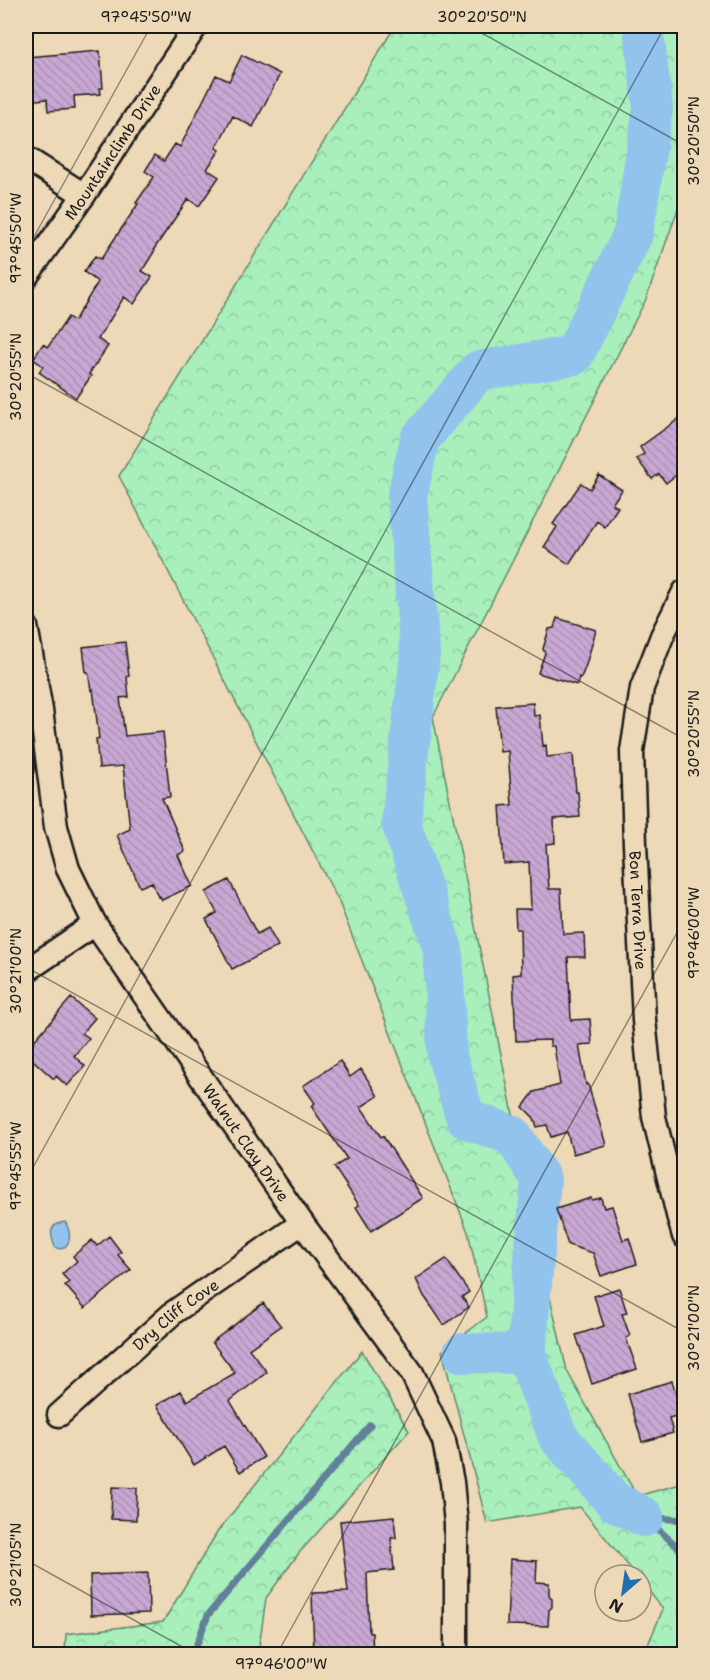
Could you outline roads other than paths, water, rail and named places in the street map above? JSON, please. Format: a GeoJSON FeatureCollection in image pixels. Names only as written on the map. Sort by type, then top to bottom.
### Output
{"type":"FeatureCollection","features":[{"type":"Feature","properties":{"kind":"street","name":"Mountainclimb Drive"},"geometry":{"type":"LineString","coordinates":[[26,277],[84,195],[196,26]]}},
{"type":"Feature","properties":{"kind":"street"},"geometry":{"type":"LineString","coordinates":[[26,158],[84,195]]}},
{"type":"Feature","properties":{"kind":"street","name":"Bon Terra Drive"},"geometry":{"type":"LineString","coordinates":[[684,592],[662,636],[642,688],[632,751],[644,1020],[654,1117],[684,1236]]}},
{"type":"Feature","properties":{"kind":"street","name":"Walnut Clay Drive"},"geometry":{"type":"LineString","coordinates":[[26,626],[41,710],[56,827],[68,869],[95,924],[302,1223],[412,1373],[444,1441],[452,1482],[456,1524],[456,1654]]}},
{"type":"Feature","properties":{"kind":"street"},"geometry":{"type":"LineString","coordinates":[[26,972],[95,924]]}},
{"type":"Feature","properties":{"kind":"street","name":"Dry Cliff Cove"},"geometry":{"type":"LineString","coordinates":[[59,1415],[174,1312],[302,1223]]}},
{"type":"Feature","properties":{"kind":"water"},"geometry":{"type":"Polygon","coordinates":[[[64,1222],[68,1227],[69,1239],[67,1245],[60,1249],[55,1247],[52,1231],[55,1225],[64,1222]]]}},
{"type":"Feature","properties":{"kind":"waterway"},"geometry":{"type":"LineString","coordinates":[[463,1353],[526,1354],[541,1179],[512,1135],[466,1119],[447,1056],[443,950],[401,823],[420,655],[407,496],[420,439],[478,371],[574,355],[633,234],[653,108],[643,26]]}},
{"type":"Feature","properties":{"kind":"waterway"},"geometry":{"type":"LineString","coordinates":[[526,1354],[558,1437],[615,1502],[644,1517]]}},
{"type":"Feature","properties":{"kind":"waterway"},"geometry":{"type":"LineString","coordinates":[[193,1654],[208,1615],[370,1425]]}},
{"type":"Feature","properties":{"kind":"waterway"},"geometry":{"type":"LineString","coordinates":[[644,1517],[679,1548],[684,1558]]}},
{"type":"Feature","properties":{"kind":"waterway"},"geometry":{"type":"LineString","coordinates":[[645,1517],[684,1520]]}}]}
